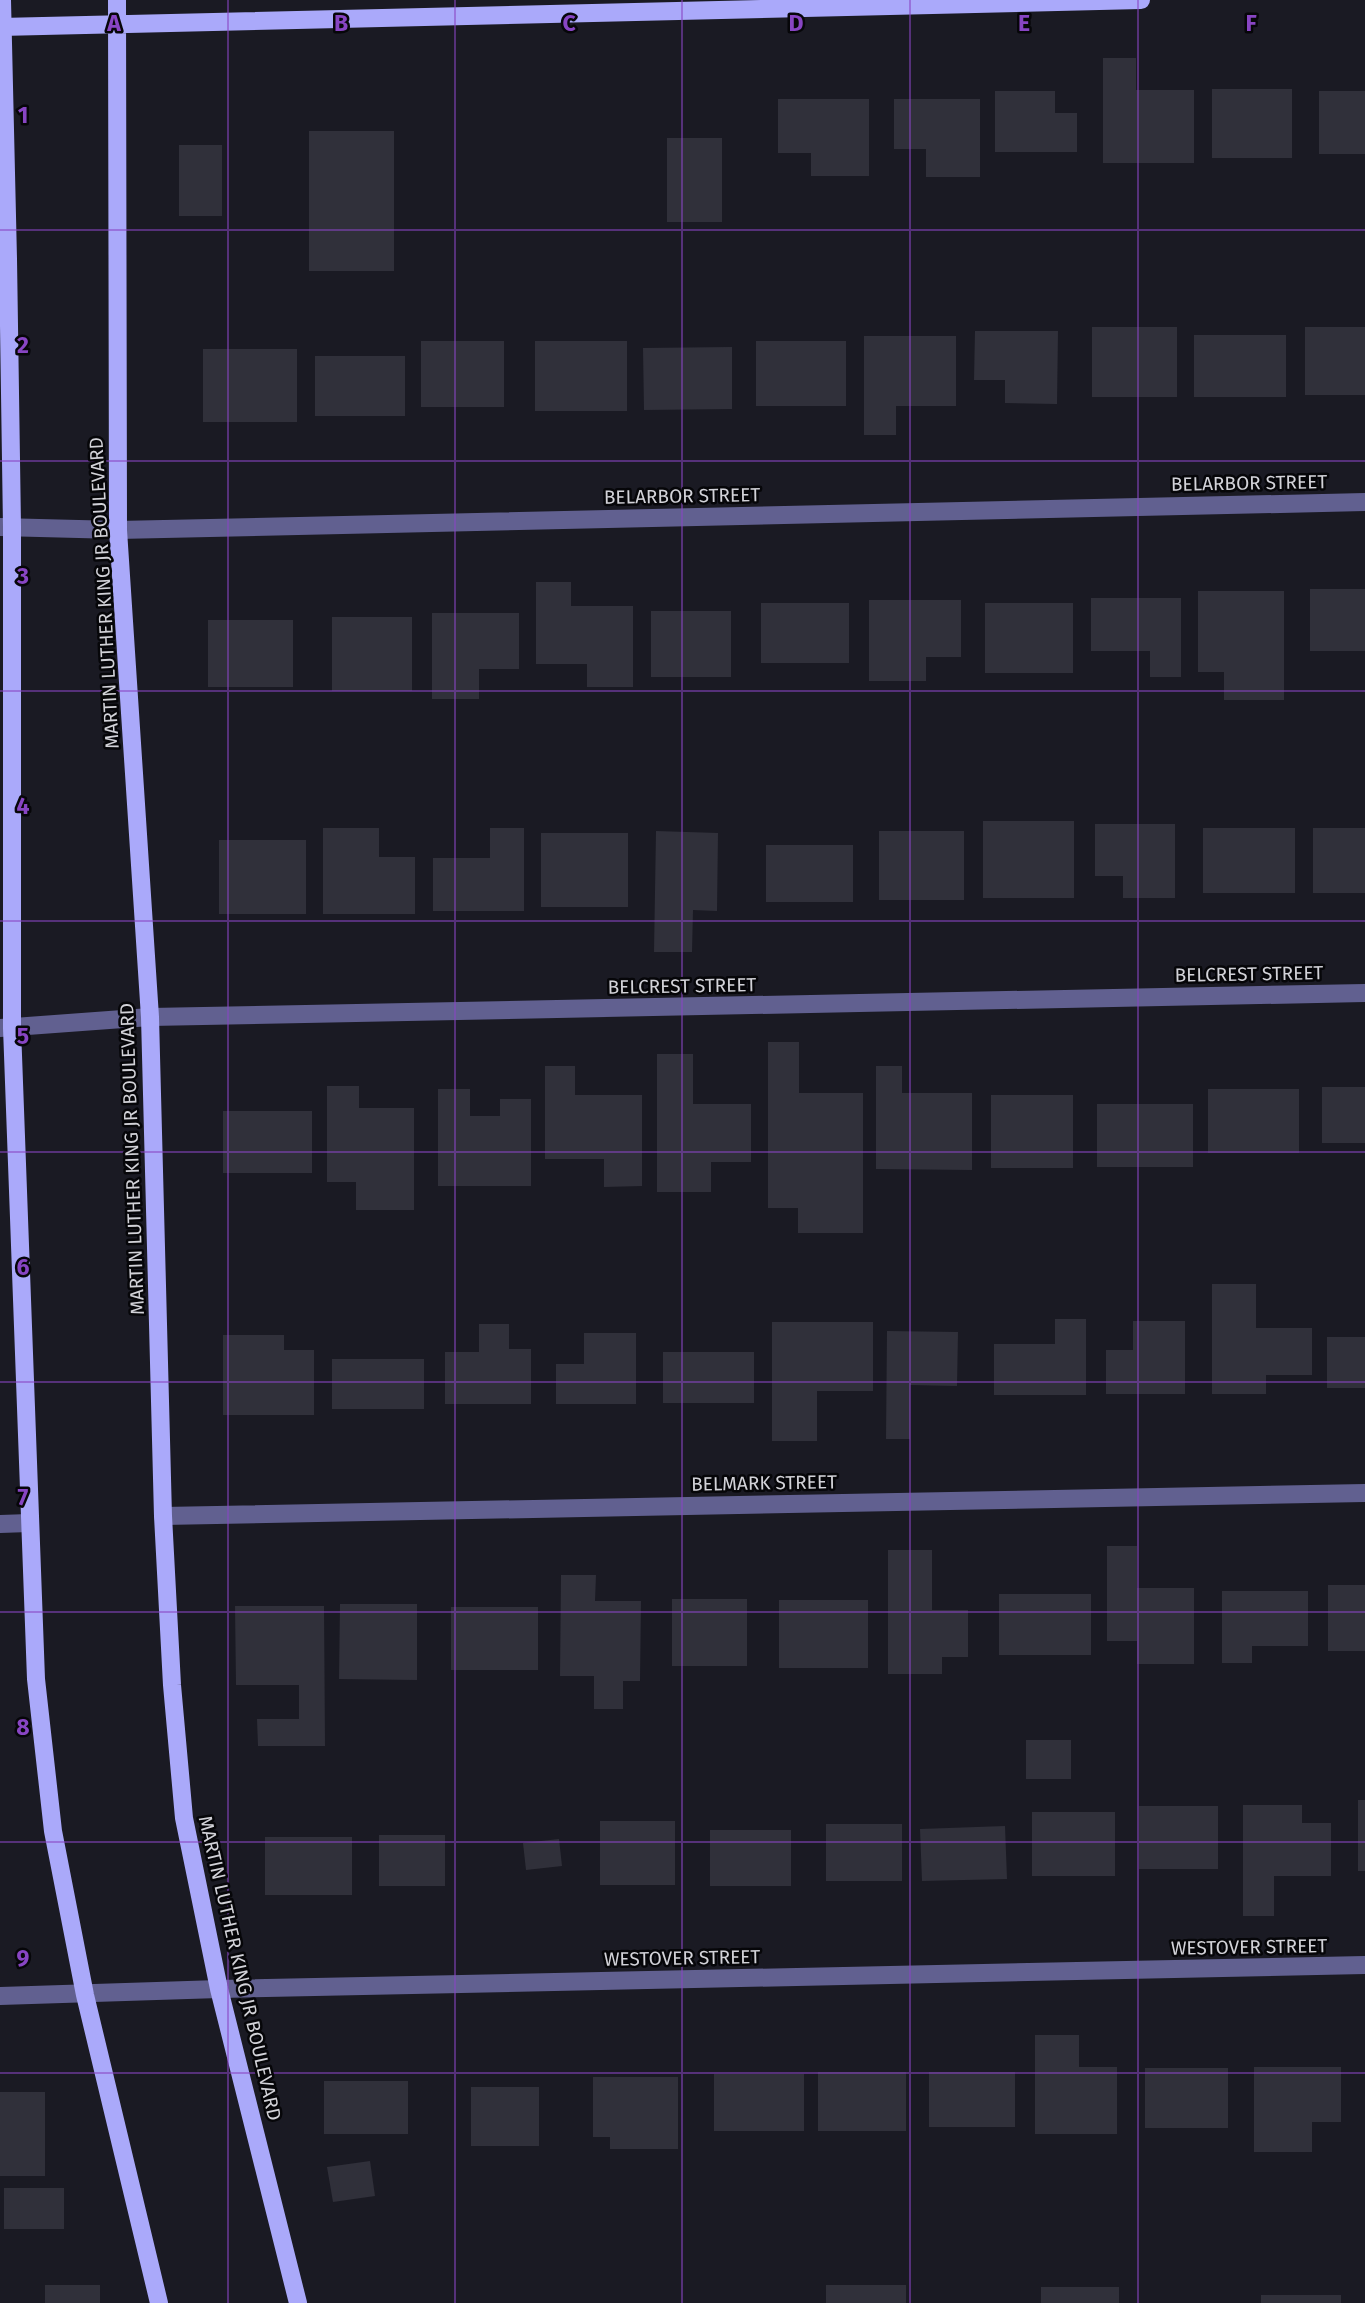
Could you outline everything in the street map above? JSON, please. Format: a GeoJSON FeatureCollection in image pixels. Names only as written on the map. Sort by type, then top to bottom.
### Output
{"type":"FeatureCollection","features":[{"type":"Feature","properties":{"kind":"main road"},"geometry":{"type":"LineString","coordinates":[[2,0],[6,1028],[36,1679],[53,1831],[85,1995],[159,2303]]}},
{"type":"Feature","properties":{"kind":"main road","name":"MARTIN LUTHER KING JR BOULEVARD"},"geometry":{"type":"LineString","coordinates":[[117,0],[118,530],[150,1017],[163,1516],[173,1685],[184,1818],[219,1989],[298,2303]]}},
{"type":"Feature","properties":{"kind":"main road"},"geometry":{"type":"LineString","coordinates":[[1,27],[618,5],[1141,0]]}},
{"type":"Feature","properties":{"kind":"street","name":"BELARBOR STREET"},"geometry":{"type":"LineString","coordinates":[[6,527],[118,530],[1365,502]]}},
{"type":"Feature","properties":{"kind":"street","name":"BELCREST STREET"},"geometry":{"type":"LineString","coordinates":[[6,1028],[150,1017],[1365,993]]}},
{"type":"Feature","properties":{"kind":"street","name":"BELMARK STREET"},"geometry":{"type":"LineString","coordinates":[[163,1516],[1365,1493]]}},
{"type":"Feature","properties":{"kind":"street"},"geometry":{"type":"LineString","coordinates":[[0,1524],[29,1523]]}},
{"type":"Feature","properties":{"kind":"street","name":"WESTOVER STREET"},"geometry":{"type":"LineString","coordinates":[[0,1997],[219,1989],[1365,1965]]}},
{"type":"Feature","properties":{"kind":"building"},"geometry":{"type":"Polygon","coordinates":[[[1103,58],[1136,58],[1136,90],[1194,90],[1194,163],[1103,163],[1103,58]]]}},
{"type":"Feature","properties":{"kind":"building"},"geometry":{"type":"Polygon","coordinates":[[[1212,89],[1292,89],[1292,158],[1212,158],[1212,89]]]}},
{"type":"Feature","properties":{"kind":"building"},"geometry":{"type":"Polygon","coordinates":[[[995,91],[1055,91],[1055,113],[1077,113],[1077,152],[995,152],[995,91]]]}},
{"type":"Feature","properties":{"kind":"building"},"geometry":{"type":"Polygon","coordinates":[[[1319,91],[1365,91],[1365,154],[1319,154],[1319,91]]]}},
{"type":"Feature","properties":{"kind":"building"},"geometry":{"type":"Polygon","coordinates":[[[778,99],[869,99],[869,176],[811,176],[811,153],[778,153],[778,99]]]}},
{"type":"Feature","properties":{"kind":"building"},"geometry":{"type":"Polygon","coordinates":[[[894,99],[980,99],[980,177],[926,177],[926,149],[894,149],[894,99]]]}},
{"type":"Feature","properties":{"kind":"building"},"geometry":{"type":"Polygon","coordinates":[[[309,131],[394,131],[394,271],[309,271],[309,131]]]}},
{"type":"Feature","properties":{"kind":"building"},"geometry":{"type":"Polygon","coordinates":[[[667,138],[722,138],[722,222],[667,222],[667,138]]]}},
{"type":"Feature","properties":{"kind":"building"},"geometry":{"type":"Polygon","coordinates":[[[179,145],[222,145],[222,216],[179,216],[179,145]]]}},
{"type":"Feature","properties":{"kind":"building"},"geometry":{"type":"Polygon","coordinates":[[[1092,327],[1177,327],[1177,397],[1092,397],[1092,327]]]}},
{"type":"Feature","properties":{"kind":"building"},"geometry":{"type":"Polygon","coordinates":[[[1305,327],[1365,327],[1365,395],[1305,395],[1305,327]]]}},
{"type":"Feature","properties":{"kind":"building"},"geometry":{"type":"Polygon","coordinates":[[[975,331],[1058,331],[1057,404],[1005,403],[1005,380],[974,380],[975,331]]]}},
{"type":"Feature","properties":{"kind":"building"},"geometry":{"type":"Polygon","coordinates":[[[1194,335],[1286,335],[1286,397],[1194,397],[1194,335]]]}},
{"type":"Feature","properties":{"kind":"building"},"geometry":{"type":"Polygon","coordinates":[[[864,336],[956,336],[956,406],[896,406],[896,435],[864,435],[864,336]]]}},
{"type":"Feature","properties":{"kind":"building"},"geometry":{"type":"Polygon","coordinates":[[[421,341],[504,341],[504,407],[421,407],[421,341]]]}},
{"type":"Feature","properties":{"kind":"building"},"geometry":{"type":"Polygon","coordinates":[[[535,341],[627,341],[627,411],[535,411],[535,341]]]}},
{"type":"Feature","properties":{"kind":"building"},"geometry":{"type":"Polygon","coordinates":[[[756,341],[846,341],[846,406],[756,406],[756,341]]]}},
{"type":"Feature","properties":{"kind":"building"},"geometry":{"type":"Polygon","coordinates":[[[732,347],[732,409],[644,410],[643,348],[732,347]]]}},
{"type":"Feature","properties":{"kind":"building"},"geometry":{"type":"Polygon","coordinates":[[[203,349],[297,349],[297,422],[203,422],[203,349]]]}},
{"type":"Feature","properties":{"kind":"building"},"geometry":{"type":"Polygon","coordinates":[[[315,356],[405,356],[405,416],[315,416],[315,356]]]}},
{"type":"Feature","properties":{"kind":"building"},"geometry":{"type":"Polygon","coordinates":[[[536,582],[571,582],[571,606],[633,606],[633,687],[587,687],[587,664],[536,664],[536,582]]]}},
{"type":"Feature","properties":{"kind":"building"},"geometry":{"type":"Polygon","coordinates":[[[1310,589],[1365,589],[1365,651],[1310,651],[1310,589]]]}},
{"type":"Feature","properties":{"kind":"building"},"geometry":{"type":"Polygon","coordinates":[[[1198,591],[1284,591],[1284,700],[1224,700],[1224,672],[1198,672],[1198,591]]]}},
{"type":"Feature","properties":{"kind":"building"},"geometry":{"type":"Polygon","coordinates":[[[1091,598],[1181,598],[1181,677],[1150,677],[1150,651],[1091,651],[1091,598]]]}},
{"type":"Feature","properties":{"kind":"building"},"geometry":{"type":"Polygon","coordinates":[[[869,600],[961,600],[961,657],[926,657],[926,681],[869,681],[869,600]]]}},
{"type":"Feature","properties":{"kind":"building"},"geometry":{"type":"Polygon","coordinates":[[[761,603],[849,603],[849,663],[761,663],[761,603]]]}},
{"type":"Feature","properties":{"kind":"building"},"geometry":{"type":"Polygon","coordinates":[[[985,603],[1073,603],[1073,673],[985,673],[985,603]]]}},
{"type":"Feature","properties":{"kind":"building"},"geometry":{"type":"Polygon","coordinates":[[[651,611],[731,611],[731,677],[651,677],[651,611]]]}},
{"type":"Feature","properties":{"kind":"building"},"geometry":{"type":"Polygon","coordinates":[[[432,613],[519,613],[519,669],[479,669],[479,699],[432,699],[432,613]]]}},
{"type":"Feature","properties":{"kind":"building"},"geometry":{"type":"Polygon","coordinates":[[[332,617],[412,617],[412,691],[332,691],[332,617]]]}},
{"type":"Feature","properties":{"kind":"building"},"geometry":{"type":"Polygon","coordinates":[[[208,620],[293,620],[293,687],[208,687],[208,620]]]}},
{"type":"Feature","properties":{"kind":"building"},"geometry":{"type":"Polygon","coordinates":[[[983,821],[1074,821],[1074,898],[983,898],[983,821]]]}},
{"type":"Feature","properties":{"kind":"building"},"geometry":{"type":"Polygon","coordinates":[[[1095,824],[1175,824],[1175,898],[1123,898],[1123,876],[1095,876],[1095,824]]]}},
{"type":"Feature","properties":{"kind":"building"},"geometry":{"type":"Polygon","coordinates":[[[323,828],[379,828],[379,857],[415,857],[415,914],[323,914],[323,828]]]}},
{"type":"Feature","properties":{"kind":"building"},"geometry":{"type":"Polygon","coordinates":[[[490,828],[524,828],[524,911],[433,911],[433,858],[490,858],[490,828]]]}},
{"type":"Feature","properties":{"kind":"building"},"geometry":{"type":"Polygon","coordinates":[[[1203,828],[1295,828],[1295,893],[1203,893],[1203,828]]]}},
{"type":"Feature","properties":{"kind":"building"},"geometry":{"type":"Polygon","coordinates":[[[1313,828],[1365,828],[1365,893],[1313,893],[1313,828]]]}},
{"type":"Feature","properties":{"kind":"building"},"geometry":{"type":"Polygon","coordinates":[[[656,831],[718,833],[717,911],[693,910],[692,952],[654,952],[656,831]]]}},
{"type":"Feature","properties":{"kind":"building"},"geometry":{"type":"Polygon","coordinates":[[[879,831],[964,831],[964,900],[879,900],[879,831]]]}},
{"type":"Feature","properties":{"kind":"building"},"geometry":{"type":"Polygon","coordinates":[[[541,833],[628,833],[628,907],[541,907],[541,833]]]}},
{"type":"Feature","properties":{"kind":"building"},"geometry":{"type":"Polygon","coordinates":[[[219,840],[306,840],[306,914],[219,914],[219,840]]]}},
{"type":"Feature","properties":{"kind":"building"},"geometry":{"type":"Polygon","coordinates":[[[766,845],[853,845],[853,902],[766,902],[766,845]]]}},
{"type":"Feature","properties":{"kind":"building"},"geometry":{"type":"Polygon","coordinates":[[[768,1042],[799,1042],[799,1093],[863,1093],[863,1233],[798,1233],[798,1208],[768,1208],[768,1042]]]}},
{"type":"Feature","properties":{"kind":"building"},"geometry":{"type":"Polygon","coordinates":[[[657,1054],[693,1054],[693,1104],[751,1104],[751,1162],[711,1162],[711,1192],[657,1192],[657,1054]]]}},
{"type":"Feature","properties":{"kind":"building"},"geometry":{"type":"Polygon","coordinates":[[[545,1066],[575,1066],[575,1095],[642,1095],[642,1186],[604,1187],[604,1159],[545,1159],[545,1066]]]}},
{"type":"Feature","properties":{"kind":"building"},"geometry":{"type":"Polygon","coordinates":[[[876,1066],[902,1066],[902,1093],[972,1093],[972,1170],[876,1169],[876,1066]]]}},
{"type":"Feature","properties":{"kind":"building"},"geometry":{"type":"Polygon","coordinates":[[[327,1086],[359,1086],[359,1108],[414,1108],[414,1210],[356,1210],[356,1182],[327,1182],[327,1086]]]}},
{"type":"Feature","properties":{"kind":"building"},"geometry":{"type":"Polygon","coordinates":[[[1322,1087],[1365,1087],[1365,1143],[1322,1143],[1322,1087]]]}},
{"type":"Feature","properties":{"kind":"building"},"geometry":{"type":"Polygon","coordinates":[[[438,1089],[470,1089],[470,1116],[500,1116],[500,1099],[531,1099],[531,1186],[438,1186],[438,1089]]]}},
{"type":"Feature","properties":{"kind":"building"},"geometry":{"type":"Polygon","coordinates":[[[1208,1089],[1299,1089],[1299,1153],[1208,1153],[1208,1089]]]}},
{"type":"Feature","properties":{"kind":"building"},"geometry":{"type":"Polygon","coordinates":[[[991,1095],[1073,1095],[1073,1168],[991,1168],[991,1095]]]}},
{"type":"Feature","properties":{"kind":"building"},"geometry":{"type":"Polygon","coordinates":[[[1097,1104],[1193,1104],[1193,1167],[1097,1167],[1097,1104]]]}},
{"type":"Feature","properties":{"kind":"building"},"geometry":{"type":"Polygon","coordinates":[[[223,1111],[312,1111],[312,1173],[223,1173],[223,1111]]]}},
{"type":"Feature","properties":{"kind":"building"},"geometry":{"type":"Polygon","coordinates":[[[1212,1284],[1256,1284],[1256,1328],[1312,1328],[1312,1375],[1266,1375],[1266,1394],[1212,1394],[1212,1284]]]}},
{"type":"Feature","properties":{"kind":"building"},"geometry":{"type":"Polygon","coordinates":[[[1055,1319],[1086,1319],[1086,1395],[994,1395],[994,1344],[1055,1344],[1055,1319]]]}},
{"type":"Feature","properties":{"kind":"building"},"geometry":{"type":"Polygon","coordinates":[[[1133,1321],[1185,1321],[1185,1394],[1106,1394],[1106,1350],[1133,1350],[1133,1321]]]}},
{"type":"Feature","properties":{"kind":"building"},"geometry":{"type":"Polygon","coordinates":[[[772,1322],[873,1322],[873,1391],[817,1391],[817,1441],[772,1441],[772,1322]]]}},
{"type":"Feature","properties":{"kind":"building"},"geometry":{"type":"Polygon","coordinates":[[[479,1324],[509,1324],[509,1349],[531,1349],[531,1404],[445,1404],[445,1352],[479,1352],[479,1324]]]}},
{"type":"Feature","properties":{"kind":"building"},"geometry":{"type":"Polygon","coordinates":[[[887,1331],[958,1332],[957,1386],[910,1385],[910,1439],[886,1439],[887,1331]]]}},
{"type":"Feature","properties":{"kind":"building"},"geometry":{"type":"Polygon","coordinates":[[[584,1333],[636,1333],[636,1404],[556,1404],[556,1364],[584,1364],[584,1333]]]}},
{"type":"Feature","properties":{"kind":"building"},"geometry":{"type":"Polygon","coordinates":[[[223,1335],[284,1335],[284,1350],[314,1350],[314,1415],[223,1415],[223,1335]]]}},
{"type":"Feature","properties":{"kind":"building"},"geometry":{"type":"Polygon","coordinates":[[[1327,1337],[1365,1337],[1365,1388],[1327,1388],[1327,1337]]]}},
{"type":"Feature","properties":{"kind":"building"},"geometry":{"type":"Polygon","coordinates":[[[663,1352],[754,1352],[754,1403],[663,1403],[663,1352]]]}},
{"type":"Feature","properties":{"kind":"building"},"geometry":{"type":"Polygon","coordinates":[[[332,1359],[424,1359],[424,1409],[332,1409],[332,1359]]]}},
{"type":"Feature","properties":{"kind":"building"},"geometry":{"type":"Polygon","coordinates":[[[1107,1546],[1137,1546],[1137,1588],[1194,1588],[1194,1664],[1137,1664],[1137,1641],[1107,1641],[1107,1546]]]}},
{"type":"Feature","properties":{"kind":"building"},"geometry":{"type":"Polygon","coordinates":[[[888,1550],[932,1550],[932,1610],[968,1610],[968,1657],[942,1657],[942,1674],[888,1674],[888,1550]]]}},
{"type":"Feature","properties":{"kind":"building"},"geometry":{"type":"Polygon","coordinates":[[[561,1575],[596,1575],[595,1601],[641,1601],[640,1681],[623,1681],[623,1709],[594,1709],[594,1676],[560,1676],[561,1575]]]}},
{"type":"Feature","properties":{"kind":"building"},"geometry":{"type":"Polygon","coordinates":[[[1328,1585],[1365,1585],[1365,1651],[1328,1651],[1328,1585]]]}},
{"type":"Feature","properties":{"kind":"building"},"geometry":{"type":"Polygon","coordinates":[[[1222,1591],[1308,1591],[1308,1646],[1252,1646],[1252,1663],[1222,1663],[1222,1591]]]}},
{"type":"Feature","properties":{"kind":"building"},"geometry":{"type":"Polygon","coordinates":[[[999,1594],[1091,1594],[1091,1655],[999,1655],[999,1594]]]}},
{"type":"Feature","properties":{"kind":"building"},"geometry":{"type":"Polygon","coordinates":[[[672,1599],[747,1599],[747,1666],[672,1666],[672,1599]]]}},
{"type":"Feature","properties":{"kind":"building"},"geometry":{"type":"Polygon","coordinates":[[[779,1600],[868,1600],[868,1668],[779,1668],[779,1600]]]}},
{"type":"Feature","properties":{"kind":"building"},"geometry":{"type":"Polygon","coordinates":[[[340,1604],[417,1604],[417,1680],[339,1679],[340,1604]]]}},
{"type":"Feature","properties":{"kind":"building"},"geometry":{"type":"Polygon","coordinates":[[[235,1606],[324,1606],[325,1746],[258,1746],[257,1719],[299,1719],[299,1685],[236,1685],[235,1606]]]}},
{"type":"Feature","properties":{"kind":"building"},"geometry":{"type":"Polygon","coordinates":[[[451,1607],[538,1607],[538,1670],[451,1670],[451,1607]]]}},
{"type":"Feature","properties":{"kind":"building"},"geometry":{"type":"Polygon","coordinates":[[[1026,1740],[1071,1740],[1071,1779],[1026,1779],[1026,1740]]]}},
{"type":"Feature","properties":{"kind":"building"},"geometry":{"type":"Polygon","coordinates":[[[1358,1800],[1365,1800],[1365,1871],[1358,1871],[1358,1800]]]}},
{"type":"Feature","properties":{"kind":"building"},"geometry":{"type":"Polygon","coordinates":[[[1243,1805],[1302,1805],[1302,1823],[1331,1823],[1331,1876],[1274,1876],[1274,1916],[1243,1916],[1243,1805]]]}},
{"type":"Feature","properties":{"kind":"building"},"geometry":{"type":"Polygon","coordinates":[[[1139,1806],[1218,1806],[1218,1869],[1139,1869],[1139,1806]]]}},
{"type":"Feature","properties":{"kind":"building"},"geometry":{"type":"Polygon","coordinates":[[[1032,1812],[1115,1812],[1115,1876],[1032,1876],[1032,1812]]]}},
{"type":"Feature","properties":{"kind":"building"},"geometry":{"type":"Polygon","coordinates":[[[600,1821],[675,1821],[675,1885],[600,1885],[600,1821]]]}},
{"type":"Feature","properties":{"kind":"building"},"geometry":{"type":"Polygon","coordinates":[[[826,1824],[902,1824],[902,1881],[826,1881],[826,1824]]]}},
{"type":"Feature","properties":{"kind":"building"},"geometry":{"type":"Polygon","coordinates":[[[1005,1826],[1007,1879],[922,1881],[920,1829],[1005,1826]]]}},
{"type":"Feature","properties":{"kind":"building"},"geometry":{"type":"Polygon","coordinates":[[[710,1830],[791,1830],[791,1886],[710,1886],[710,1830]]]}},
{"type":"Feature","properties":{"kind":"building"},"geometry":{"type":"Polygon","coordinates":[[[379,1835],[445,1835],[445,1886],[379,1886],[379,1835]]]}},
{"type":"Feature","properties":{"kind":"building"},"geometry":{"type":"Polygon","coordinates":[[[265,1837],[352,1837],[352,1895],[265,1895],[265,1837]]]}},
{"type":"Feature","properties":{"kind":"building"},"geometry":{"type":"Polygon","coordinates":[[[559,1839],[562,1866],[526,1870],[523,1843],[559,1839]]]}},
{"type":"Feature","properties":{"kind":"building"},"geometry":{"type":"Polygon","coordinates":[[[1035,2035],[1079,2035],[1079,2067],[1117,2067],[1117,2134],[1035,2134],[1035,2035]]]}},
{"type":"Feature","properties":{"kind":"building"},"geometry":{"type":"Polygon","coordinates":[[[1254,2067],[1341,2067],[1341,2122],[1312,2122],[1312,2152],[1254,2152],[1254,2067]]]}},
{"type":"Feature","properties":{"kind":"building"},"geometry":{"type":"Polygon","coordinates":[[[1145,2068],[1228,2068],[1228,2128],[1145,2128],[1145,2068]]]}},
{"type":"Feature","properties":{"kind":"building"},"geometry":{"type":"Polygon","coordinates":[[[818,2072],[906,2072],[906,2131],[818,2131],[818,2072]]]}},
{"type":"Feature","properties":{"kind":"building"},"geometry":{"type":"Polygon","coordinates":[[[929,2072],[1015,2072],[1015,2127],[929,2127],[929,2072]]]}},
{"type":"Feature","properties":{"kind":"building"},"geometry":{"type":"Polygon","coordinates":[[[714,2074],[804,2074],[804,2131],[714,2131],[714,2074]]]}},
{"type":"Feature","properties":{"kind":"building"},"geometry":{"type":"Polygon","coordinates":[[[593,2077],[678,2077],[678,2149],[610,2149],[610,2137],[593,2137],[593,2077]]]}},
{"type":"Feature","properties":{"kind":"building"},"geometry":{"type":"Polygon","coordinates":[[[324,2081],[408,2081],[408,2134],[324,2134],[324,2081]]]}},
{"type":"Feature","properties":{"kind":"building"},"geometry":{"type":"Polygon","coordinates":[[[471,2087],[539,2087],[539,2146],[471,2146],[471,2087]]]}},
{"type":"Feature","properties":{"kind":"building"},"geometry":{"type":"Polygon","coordinates":[[[0,2092],[45,2092],[45,2176],[0,2176],[0,2092]]]}},
{"type":"Feature","properties":{"kind":"building"},"geometry":{"type":"Polygon","coordinates":[[[370,2161],[375,2196],[333,2202],[327,2167],[370,2161]]]}},
{"type":"Feature","properties":{"kind":"building"},"geometry":{"type":"Polygon","coordinates":[[[4,2188],[64,2188],[64,2229],[4,2229],[4,2188]]]}},
{"type":"Feature","properties":{"kind":"building"},"geometry":{"type":"Polygon","coordinates":[[[45,2285],[100,2285],[100,2303],[45,2303],[45,2285]]]}},
{"type":"Feature","properties":{"kind":"building"},"geometry":{"type":"Polygon","coordinates":[[[826,2285],[906,2285],[906,2303],[826,2303],[826,2285]]]}},
{"type":"Feature","properties":{"kind":"building"},"geometry":{"type":"Polygon","coordinates":[[[1041,2287],[1119,2287],[1119,2303],[1041,2303],[1041,2287]]]}},
{"type":"Feature","properties":{"kind":"building"},"geometry":{"type":"Polygon","coordinates":[[[1261,2295],[1341,2295],[1341,2303],[1261,2303],[1261,2295]]]}}]}
